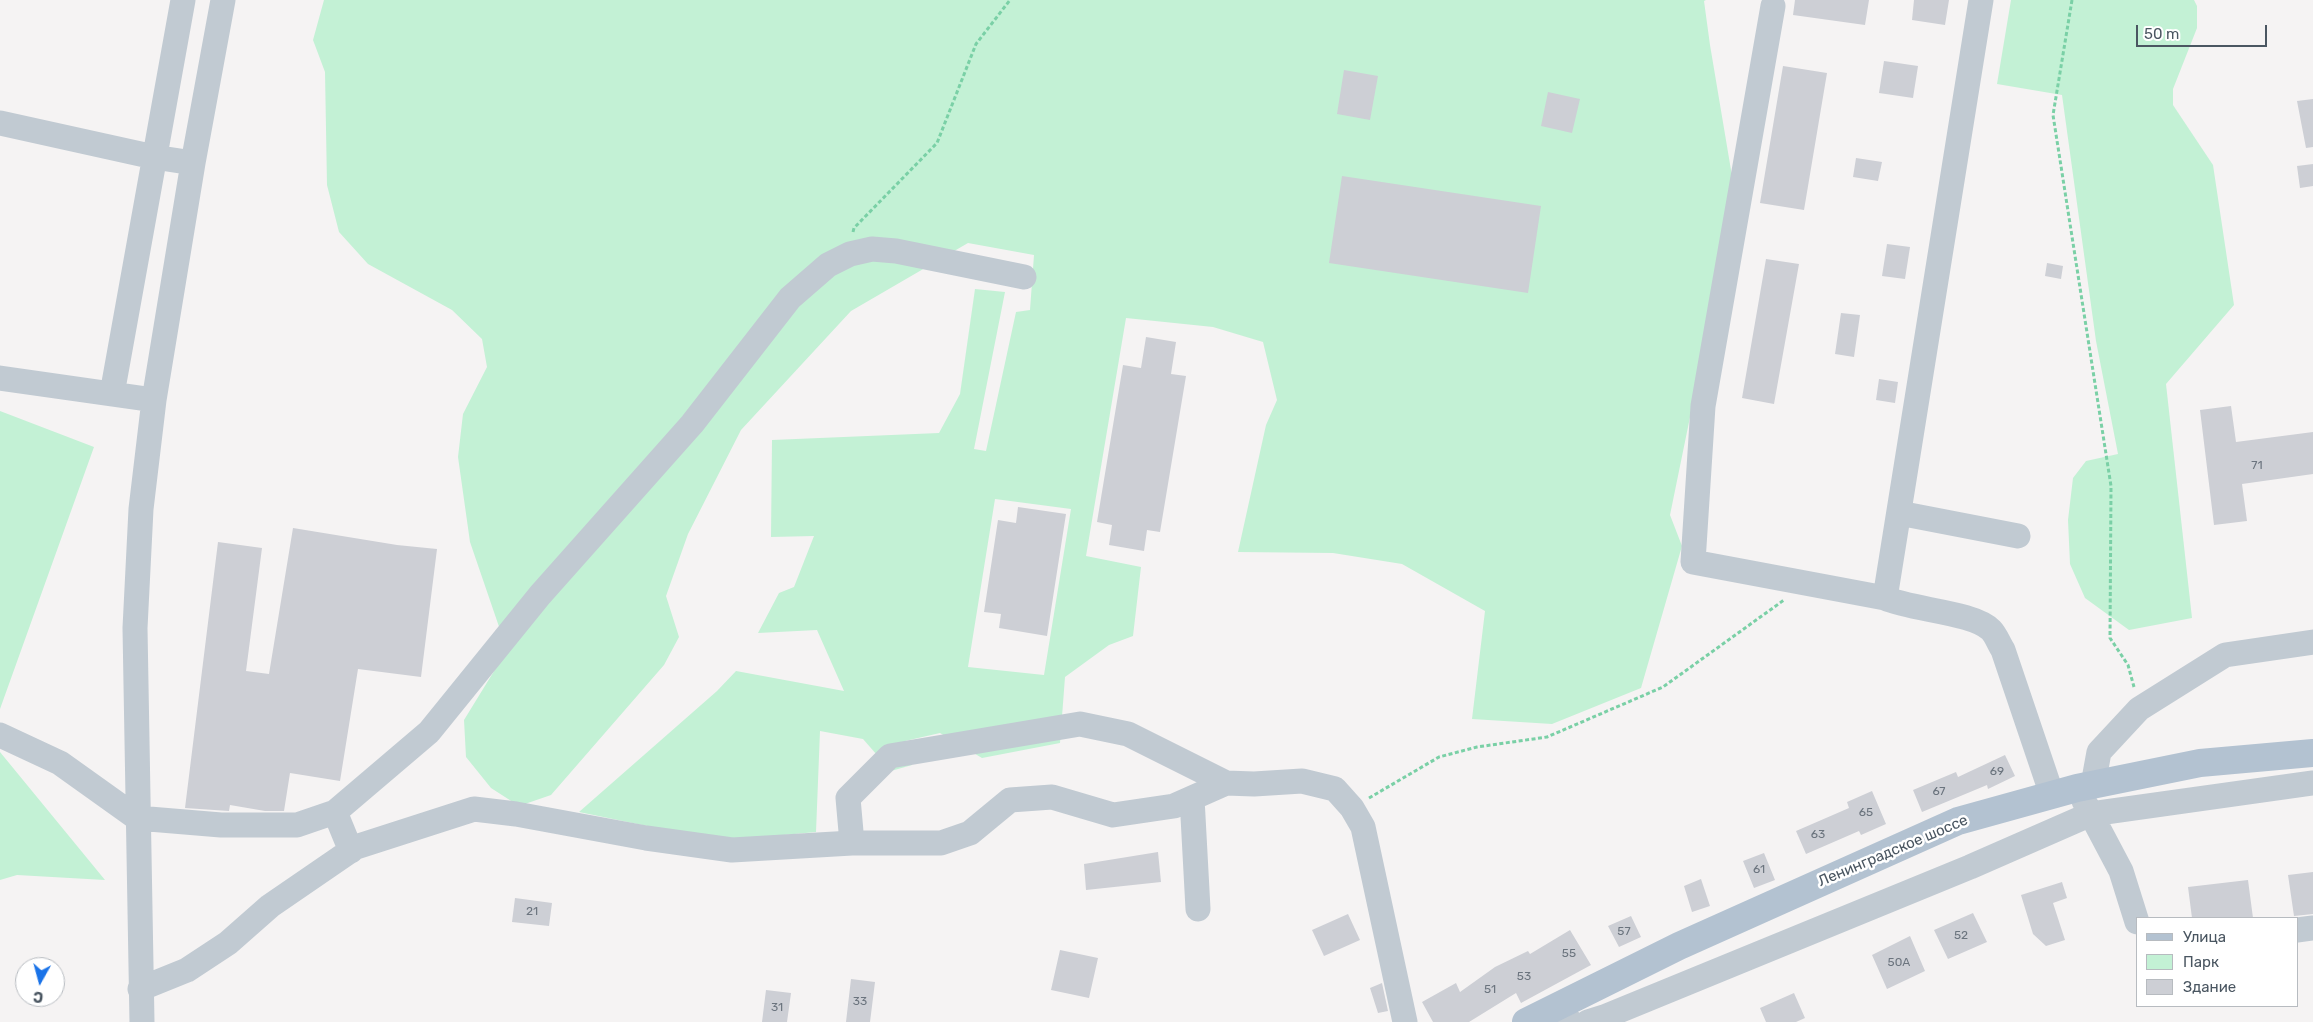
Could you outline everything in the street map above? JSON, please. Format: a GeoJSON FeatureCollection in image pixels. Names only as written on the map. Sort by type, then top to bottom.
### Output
{"type":"FeatureCollection","features":[{"type":"Feature","properties":{"kind":"main road","name":"Ленинградское шоссе"},"geometry":{"type":"LineString","coordinates":[[1532,1019],[1679,946],[1958,820],[2074,789],[2200,763],[2313,753]]}},
{"type":"Feature","properties":{"kind":"street"},"geometry":{"type":"LineString","coordinates":[[112,394],[183,0]]}},
{"type":"Feature","properties":{"kind":"street"},"geometry":{"type":"LineString","coordinates":[[142,1022],[135,628],[141,509],[154,400],[193,163],[223,0]]}},
{"type":"Feature","properties":{"kind":"street"},"geometry":{"type":"LineString","coordinates":[[1885,598],[1981,0]]}},
{"type":"Feature","properties":{"kind":"street"},"geometry":{"type":"LineString","coordinates":[[1773,6],[1703,406],[1693,562],[1885,598],[1898,604],[1966,617],[1990,629],[2003,650],[2074,789],[2091,814],[2122,871],[2136,919]]}},
{"type":"Feature","properties":{"kind":"street"},"geometry":{"type":"LineString","coordinates":[[0,123],[154,158],[193,163]]}},
{"type":"Feature","properties":{"kind":"street"},"geometry":{"type":"LineString","coordinates":[[0,735],[60,763],[137,818],[221,825],[297,825],[335,812],[429,732],[540,595],[692,424],[790,298],[828,264],[872,249],[896,251],[1024,277]]}},
{"type":"Feature","properties":{"kind":"street"},"geometry":{"type":"LineString","coordinates":[[0,378],[154,400]]}},
{"type":"Feature","properties":{"kind":"street"},"geometry":{"type":"LineString","coordinates":[[1899,513],[2018,536]]}},
{"type":"Feature","properties":{"kind":"street"},"geometry":{"type":"LineString","coordinates":[[2074,789],[2099,752],[2139,709],[2225,655],[2313,642]]}},
{"type":"Feature","properties":{"kind":"street"},"geometry":{"type":"LineString","coordinates":[[852,844],[848,798],[890,756],[1080,724],[1128,734],[1226,783],[1254,784],[1302,781],[1335,789],[1352,808],[1362,827],[1405,1022]]}},
{"type":"Feature","properties":{"kind":"street"},"geometry":{"type":"LineString","coordinates":[[140,989],[187,970],[228,943],[270,906],[356,847],[474,810],[516,814],[646,838],[732,850],[852,844],[941,843],[970,833],[1010,800],[1052,797],[1113,815],[1174,806],[1226,783]]}},
{"type":"Feature","properties":{"kind":"street"},"geometry":{"type":"LineString","coordinates":[[1588,1022],[1604,1018],[1970,867],[2091,814],[2313,783]]}},
{"type":"Feature","properties":{"kind":"street"},"geometry":{"type":"LineString","coordinates":[[1192,798],[1198,909]]}},
{"type":"Feature","properties":{"kind":"street"},"geometry":{"type":"LineString","coordinates":[[335,812],[351,851]]}},
{"type":"Feature","properties":{"kind":"street"},"geometry":{"type":"LineString","coordinates":[[2298,930],[2313,928]]}},
{"type":"Feature","properties":{"kind":"street"},"geometry":{"type":"LineString","coordinates":[[1532,1019],[1571,1022]]}},
{"type":"Feature","properties":{"kind":"path"},"geometry":{"type":"LineString","coordinates":[[844,257],[854,228],[937,143],[976,44],[1010,0]]}},
{"type":"Feature","properties":{"kind":"path"},"geometry":{"type":"LineString","coordinates":[[2072,0],[2053,115],[2111,486],[2110,638],[2128,665],[2139,709]]}},
{"type":"Feature","properties":{"kind":"path"},"geometry":{"type":"LineString","coordinates":[[1352,808],[1439,757],[1477,748],[1547,737],[1663,687],[1746,630],[1807,583]]}},
{"type":"Feature","properties":{"kind":"green space"},"geometry":{"type":"Polygon","coordinates":[[[324,0],[1706,0],[1704,1],[1710,45],[1732,176],[1698,378],[1670,515],[1682,546],[1641,688],[1552,724],[1472,719],[1485,611],[1402,564],[1333,553],[1238,552],[1266,425],[1277,400],[1263,342],[1213,327],[1126,318],[1086,556],[1141,567],[1133,636],[1109,645],[1065,677],[1060,743],[982,758],[940,733],[905,741],[912,765],[891,771],[863,739],[820,731],[816,832],[720,841],[579,812],[717,691],[736,671],[844,691],[817,630],[758,633],[779,593],[794,587],[814,536],[771,537],[772,440],[939,433],[960,394],[975,289],[1005,292],[974,449],[986,451],[1016,312],[1030,310],[1034,255],[968,243],[851,311],[741,430],[688,534],[666,596],[679,637],[664,665],[551,795],[519,806],[491,788],[466,757],[464,720],[507,650],[470,542],[458,457],[463,414],[487,367],[482,339],[452,310],[368,264],[339,232],[327,185],[325,72],[313,40],[324,0]],[[995,499],[968,667],[1044,675],[1071,509],[995,499]]]}},
{"type":"Feature","properties":{"kind":"green space"},"geometry":{"type":"Polygon","coordinates":[[[2011,0],[2194,0],[2197,6],[2197,28],[2173,89],[2173,105],[2213,165],[2234,305],[2166,384],[2192,618],[2129,630],[2085,598],[2070,564],[2068,520],[2073,478],[2086,461],[2118,454],[2096,341],[2062,95],[1997,84],[2011,0]]]}},
{"type":"Feature","properties":{"kind":"green space"},"geometry":{"type":"Polygon","coordinates":[[[0,411],[94,447],[0,709],[0,411]]]}},
{"type":"Feature","properties":{"kind":"green space"},"geometry":{"type":"Polygon","coordinates":[[[0,752],[105,880],[17,875],[0,880],[0,752]]]}},
{"type":"Feature","properties":{"kind":"building"},"geometry":{"type":"Polygon","coordinates":[[[1795,0],[1869,0],[1865,25],[1793,15],[1795,0]]]}},
{"type":"Feature","properties":{"kind":"building"},"geometry":{"type":"Polygon","coordinates":[[[1914,0],[1949,0],[1945,25],[1912,20],[1914,0]]]}},
{"type":"Feature","properties":{"kind":"building"},"geometry":{"type":"Polygon","coordinates":[[[1884,61],[1918,66],[1913,98],[1879,93],[1884,61]]]}},
{"type":"Feature","properties":{"kind":"building"},"geometry":{"type":"Polygon","coordinates":[[[1783,66],[1827,73],[1804,210],[1760,203],[1783,66]]]}},
{"type":"Feature","properties":{"kind":"building"},"geometry":{"type":"Polygon","coordinates":[[[1344,70],[1378,76],[1370,120],[1337,114],[1344,70]]]}},
{"type":"Feature","properties":{"kind":"building"},"geometry":{"type":"Polygon","coordinates":[[[1548,92],[1580,99],[1572,133],[1541,126],[1548,92]]]}},
{"type":"Feature","properties":{"kind":"building"},"geometry":{"type":"Polygon","coordinates":[[[2313,99],[2313,147],[2306,148],[2297,101],[2313,99]]]}},
{"type":"Feature","properties":{"kind":"building"},"geometry":{"type":"Polygon","coordinates":[[[1856,158],[1882,162],[1878,181],[1853,177],[1856,158]]]}},
{"type":"Feature","properties":{"kind":"building"},"geometry":{"type":"Polygon","coordinates":[[[2313,164],[2313,186],[2300,188],[2297,166],[2313,164]]]}},
{"type":"Feature","properties":{"kind":"building"},"geometry":{"type":"Polygon","coordinates":[[[1342,176],[1541,206],[1528,293],[1329,263],[1342,176]]]}},
{"type":"Feature","properties":{"kind":"building"},"geometry":{"type":"Polygon","coordinates":[[[1887,244],[1910,247],[1905,279],[1882,276],[1887,244]]]}},
{"type":"Feature","properties":{"kind":"building"},"geometry":{"type":"Polygon","coordinates":[[[1766,259],[1799,264],[1774,404],[1742,398],[1766,259]]]}},
{"type":"Feature","properties":{"kind":"building"},"geometry":{"type":"Polygon","coordinates":[[[2047,263],[2063,266],[2061,279],[2045,276],[2047,263]]]}},
{"type":"Feature","properties":{"kind":"building"},"geometry":{"type":"Polygon","coordinates":[[[1841,313],[1860,315],[1854,357],[1835,354],[1841,313]]]}},
{"type":"Feature","properties":{"kind":"building"},"geometry":{"type":"Polygon","coordinates":[[[1146,337],[1176,342],[1171,374],[1186,376],[1160,532],[1147,530],[1144,551],[1109,545],[1112,525],[1097,522],[1123,365],[1141,368],[1146,337]]]}},
{"type":"Feature","properties":{"kind":"building"},"geometry":{"type":"Polygon","coordinates":[[[1879,379],[1898,382],[1895,403],[1876,400],[1879,379]]]}},
{"type":"Feature","properties":{"kind":"building"},"geometry":{"type":"Polygon","coordinates":[[[2231,406],[2236,442],[2313,432],[2313,474],[2242,484],[2247,521],[2214,525],[2200,410],[2231,406]]]}},
{"type":"Feature","properties":{"kind":"building"},"geometry":{"type":"Polygon","coordinates":[[[1018,507],[1066,514],[1047,636],[999,628],[1001,614],[984,612],[998,520],[1016,523],[1018,507]]]}},
{"type":"Feature","properties":{"kind":"building"},"geometry":{"type":"Polygon","coordinates":[[[293,528],[397,545],[437,549],[421,677],[358,669],[340,781],[290,773],[284,811],[265,811],[230,805],[229,811],[185,808],[218,542],[262,548],[246,671],[269,674],[293,528]]]}},
{"type":"Feature","properties":{"kind":"building"},"geometry":{"type":"Polygon","coordinates":[[[2005,755],[2015,776],[1988,789],[1987,785],[1922,812],[1913,790],[1956,772],[1958,777],[2005,755]]]}},
{"type":"Feature","properties":{"kind":"building"},"geometry":{"type":"Polygon","coordinates":[[[1872,791],[1886,824],[1861,835],[1859,831],[1806,854],[1796,831],[1849,808],[1847,802],[1872,791]]]}},
{"type":"Feature","properties":{"kind":"building"},"geometry":{"type":"Polygon","coordinates":[[[1158,852],[1161,882],[1086,890],[1084,864],[1158,852]]]}},
{"type":"Feature","properties":{"kind":"building"},"geometry":{"type":"Polygon","coordinates":[[[1764,853],[1775,880],[1754,888],[1743,861],[1764,853]]]}},
{"type":"Feature","properties":{"kind":"building"},"geometry":{"type":"Polygon","coordinates":[[[2313,872],[2313,914],[2294,916],[2288,875],[2313,872]]]}},
{"type":"Feature","properties":{"kind":"building"},"geometry":{"type":"Polygon","coordinates":[[[1701,879],[1710,906],[1692,912],[1684,886],[1701,879]]]}},
{"type":"Feature","properties":{"kind":"building"},"geometry":{"type":"Polygon","coordinates":[[[2248,880],[2253,917],[2192,917],[2188,887],[2248,880]]]}},
{"type":"Feature","properties":{"kind":"building"},"geometry":{"type":"Polygon","coordinates":[[[2062,882],[2067,898],[2053,903],[2065,940],[2046,946],[2033,934],[2021,895],[2062,882]]]}},
{"type":"Feature","properties":{"kind":"building"},"geometry":{"type":"Polygon","coordinates":[[[515,898],[552,903],[549,926],[512,922],[515,898]]]}},
{"type":"Feature","properties":{"kind":"building"},"geometry":{"type":"Polygon","coordinates":[[[1973,913],[1987,942],[1948,959],[1934,930],[1973,913]]]}},
{"type":"Feature","properties":{"kind":"building"},"geometry":{"type":"Polygon","coordinates":[[[1348,914],[1360,940],[1324,956],[1312,930],[1348,914]]]}},
{"type":"Feature","properties":{"kind":"building"},"geometry":{"type":"Polygon","coordinates":[[[1631,916],[1641,937],[1619,947],[1608,926],[1631,916]]]}},
{"type":"Feature","properties":{"kind":"building"},"geometry":{"type":"Polygon","coordinates":[[[1570,930],[1591,965],[1521,1003],[1516,993],[1469,1022],[1433,1022],[1422,1002],[1456,983],[1460,992],[1495,967],[1528,951],[1530,954],[1570,930]]]}},
{"type":"Feature","properties":{"kind":"building"},"geometry":{"type":"Polygon","coordinates":[[[1910,936],[1925,971],[1887,989],[1872,955],[1910,936]]]}},
{"type":"Feature","properties":{"kind":"building"},"geometry":{"type":"Polygon","coordinates":[[[1060,950],[1098,958],[1089,998],[1051,990],[1060,950]]]}},
{"type":"Feature","properties":{"kind":"building"},"geometry":{"type":"Polygon","coordinates":[[[851,979],[875,982],[870,1022],[846,1022],[851,979]]]}},
{"type":"Feature","properties":{"kind":"building"},"geometry":{"type":"Polygon","coordinates":[[[1382,983],[1388,1011],[1378,1013],[1370,988],[1382,983]]]}},
{"type":"Feature","properties":{"kind":"building"},"geometry":{"type":"Polygon","coordinates":[[[766,990],[791,993],[787,1022],[762,1022],[766,990]]]}},
{"type":"Feature","properties":{"kind":"building"},"geometry":{"type":"Polygon","coordinates":[[[1794,993],[1805,1018],[1796,1022],[1766,1022],[1760,1008],[1794,993]]]}}]}
